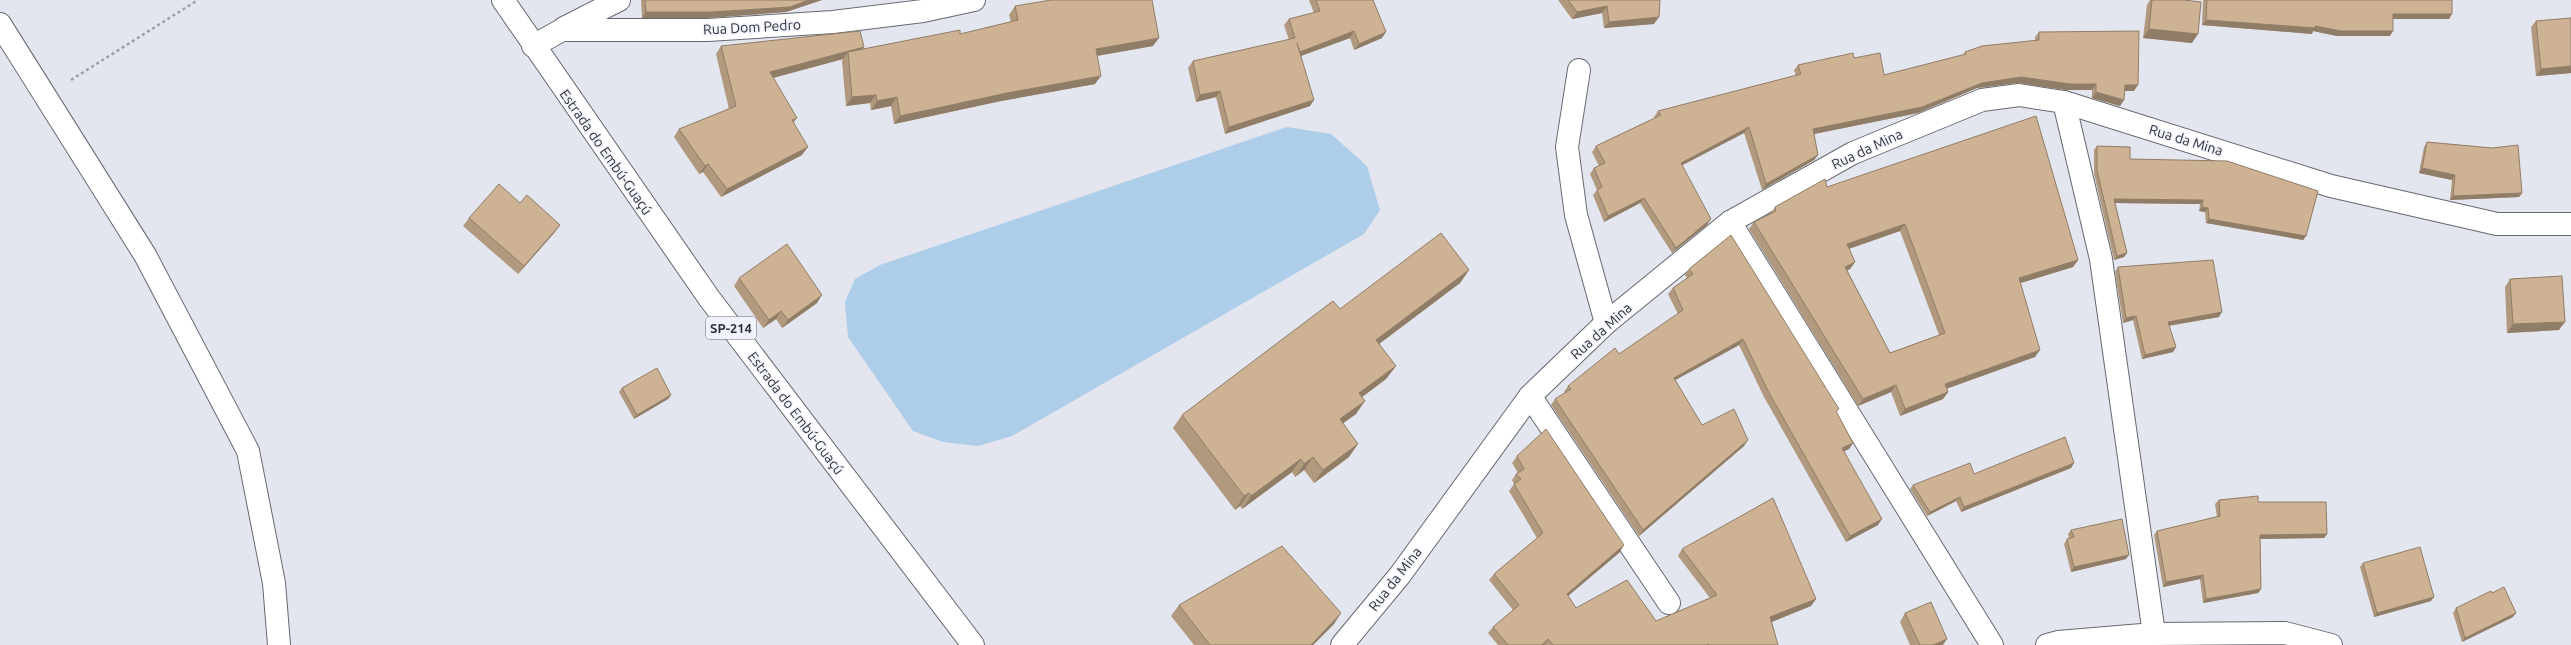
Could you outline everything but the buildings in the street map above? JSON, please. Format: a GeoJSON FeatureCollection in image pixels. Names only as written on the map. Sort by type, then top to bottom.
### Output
{"type":"FeatureCollection","features":[{"type":"Feature","properties":{"kind":"street","name":"Estrada do Embú-Guaçú"},"geometry":{"type":"LineString","coordinates":[[503,0],[533,46],[709,298],[973,645]]}},
{"type":"Feature","properties":{"kind":"street"},"geometry":{"type":"LineString","coordinates":[[562,30],[619,0]]}},
{"type":"Feature","properties":{"kind":"street","name":"Rua Dom Pedro"},"geometry":{"type":"LineString","coordinates":[[533,46],[562,30],[708,30],[833,22],[923,11],[974,0]]}},
{"type":"Feature","properties":{"kind":"street"},"geometry":{"type":"LineString","coordinates":[[0,24],[145,255],[248,451],[274,582],[279,645]]}},
{"type":"Feature","properties":{"kind":"street"},"geometry":{"type":"LineString","coordinates":[[1579,70],[1567,147],[1576,216],[1606,323]]}},
{"type":"Feature","properties":{"kind":"street","name":"Rua da Mina"},"geometry":{"type":"LineString","coordinates":[[1342,645],[1400,574],[1530,396],[1606,323],[1730,222],[1853,153],[1982,100],[2019,95],[2064,102],[2331,186],[2498,224],[2571,224]]}},
{"type":"Feature","properties":{"kind":"street"},"geometry":{"type":"LineString","coordinates":[[2064,102],[2101,259],[2154,634]]}},
{"type":"Feature","properties":{"kind":"street"},"geometry":{"type":"LineString","coordinates":[[1730,222],[1992,645]]}},
{"type":"Feature","properties":{"kind":"street"},"geometry":{"type":"LineString","coordinates":[[1530,396],[1669,603]]}},
{"type":"Feature","properties":{"kind":"street"},"geometry":{"type":"LineString","coordinates":[[2047,645],[2058,642],[2154,634],[2285,633],[2331,645]]}},
{"type":"Feature","properties":{"kind":"path"},"geometry":{"type":"LineString","coordinates":[[81,73],[198,0]]}},
{"type":"Feature","properties":{"kind":"water"},"geometry":{"type":"Polygon","coordinates":[[[1287,127],[1331,134],[1367,166],[1380,210],[1364,234],[1012,436],[978,446],[943,442],[913,431],[848,337],[845,302],[855,279],[880,265],[1287,127]]]}}]}
